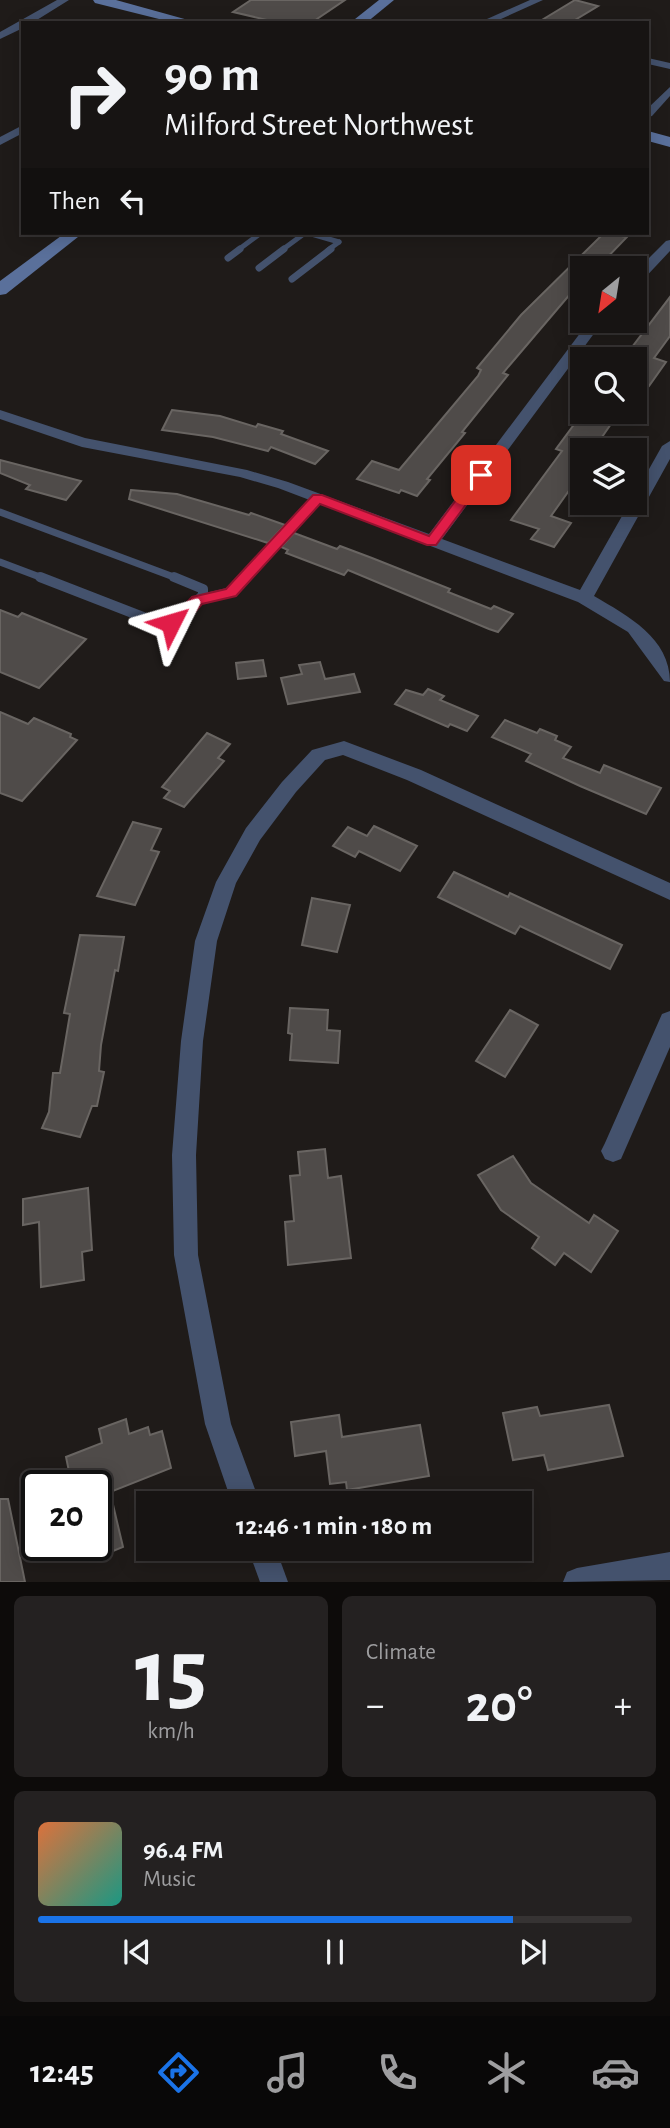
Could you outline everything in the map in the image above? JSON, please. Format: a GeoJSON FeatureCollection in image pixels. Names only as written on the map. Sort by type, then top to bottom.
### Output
{"type":"FeatureCollection","features":[{"type":"Feature","properties":{"kind":"street"},"geometry":{"type":"LineString","coordinates":[[27,21],[64,0]]}},
{"type":"Feature","properties":{"kind":"street"},"geometry":{"type":"LineString","coordinates":[[100,0],[183,21]]}},
{"type":"Feature","properties":{"kind":"street"},"geometry":{"type":"LineString","coordinates":[[360,21],[387,0]]}},
{"type":"Feature","properties":{"kind":"street"},"geometry":{"type":"LineString","coordinates":[[491,21],[538,0]]}},
{"type":"Feature","properties":{"kind":"street"},"geometry":{"type":"LineString","coordinates":[[0,37],[21,24]]}},
{"type":"Feature","properties":{"kind":"street"},"geometry":{"type":"LineString","coordinates":[[649,61],[670,66]]}},
{"type":"Feature","properties":{"kind":"street"},"geometry":{"type":"LineString","coordinates":[[649,113],[670,90]]}},
{"type":"Feature","properties":{"kind":"street"},"geometry":{"type":"LineString","coordinates":[[0,142],[21,129]]}},
{"type":"Feature","properties":{"kind":"street"},"geometry":{"type":"LineString","coordinates":[[649,136],[670,142]]}},
{"type":"Feature","properties":{"kind":"street"},"geometry":{"type":"LineString","coordinates":[[0,290],[72,235]]}},
{"type":"Feature","properties":{"kind":"street"},"geometry":{"type":"LineString","coordinates":[[648,267],[670,244]]}},
{"type":"Feature","properties":{"kind":"street"},"geometry":{"type":"LineString","coordinates":[[432,541],[587,333]]}},
{"type":"Feature","properties":{"kind":"street"},"geometry":{"type":"LineString","coordinates":[[0,414],[82,442],[242,473],[318,498],[584,598],[634,628],[670,676]]}},
{"type":"Feature","properties":{"kind":"street"},"geometry":{"type":"LineString","coordinates":[[584,598],[670,446]]}},
{"type":"Feature","properties":{"kind":"street"},"geometry":{"type":"LineString","coordinates":[[242,1491],[218,1424],[186,1255],[184,1155],[192,1041],[206,942],[226,882],[253,834],[289,787],[319,755],[344,748],[464,798],[670,892]]}},
{"type":"Feature","properties":{"kind":"street"},"geometry":{"type":"LineString","coordinates":[[613,1152],[670,1021]]}},
{"type":"Feature","properties":{"kind":"street"},"geometry":{"type":"LineString","coordinates":[[266,1561],[274,1582]]}},
{"type":"Feature","properties":{"kind":"street"},"geometry":{"type":"LineString","coordinates":[[577,1582],[670,1566]]}},
{"type":"Feature","properties":{"kind":"lane"},"geometry":{"type":"LineString","coordinates":[[228,258],[258,235]]}},
{"type":"Feature","properties":{"kind":"lane"},"geometry":{"type":"LineString","coordinates":[[259,268],[304,235]]}},
{"type":"Feature","properties":{"kind":"lane"},"geometry":{"type":"LineString","coordinates":[[292,279],[339,242],[314,235]]}},
{"type":"Feature","properties":{"kind":"lane"},"geometry":{"type":"LineString","coordinates":[[197,600],[231,593],[318,498]]}},
{"type":"Feature","properties":{"kind":"lane"},"geometry":{"type":"LineString","coordinates":[[0,512],[203,590],[178,621],[161,624],[0,562]]}},
{"type":"Feature","properties":{"kind":"building"},"geometry":{"type":"Polygon","coordinates":[[[251,0],[345,0],[314,21],[271,21],[233,12],[251,0]]]}},
{"type":"Feature","properties":{"kind":"building"},"geometry":{"type":"Polygon","coordinates":[[[575,0],[598,6],[573,21],[540,21],[575,0]]]}},
{"type":"Feature","properties":{"kind":"building"},"geometry":{"type":"Polygon","coordinates":[[[602,235],[627,237],[609,256],[581,256],[602,235]]]}},
{"type":"Feature","properties":{"kind":"building"},"geometry":{"type":"Polygon","coordinates":[[[570,267],[570,294],[503,373],[508,375],[462,432],[465,433],[427,479],[430,480],[417,496],[357,479],[372,461],[399,470],[478,376],[481,370],[477,368],[521,315],[570,267]]]}},
{"type":"Feature","properties":{"kind":"building"},"geometry":{"type":"Polygon","coordinates":[[[670,297],[670,336],[654,358],[666,362],[649,386],[647,347],[632,347],[643,333],[648,332],[648,326],[670,297]]]}},
{"type":"Feature","properties":{"kind":"building"},"geometry":{"type":"Polygon","coordinates":[[[172,410],[220,416],[256,427],[258,424],[283,431],[281,434],[328,451],[315,464],[271,447],[268,451],[213,437],[162,430],[172,410]]]}},
{"type":"Feature","properties":{"kind":"building"},"geometry":{"type":"Polygon","coordinates":[[[574,424],[611,424],[601,438],[570,438],[570,489],[551,516],[571,523],[554,547],[531,539],[539,529],[511,520],[562,451],[556,449],[574,424]]]}},
{"type":"Feature","properties":{"kind":"building"},"geometry":{"type":"Polygon","coordinates":[[[0,460],[81,481],[66,500],[26,489],[30,485],[0,473],[0,460]]]}},
{"type":"Feature","properties":{"kind":"building"},"geometry":{"type":"Polygon","coordinates":[[[131,490],[177,494],[249,515],[251,513],[285,525],[268,543],[129,499],[131,490]]]}},
{"type":"Feature","properties":{"kind":"building"},"geometry":{"type":"Polygon","coordinates":[[[294,533],[337,549],[340,546],[450,589],[448,592],[491,609],[494,606],[513,614],[498,632],[489,629],[348,570],[344,575],[286,553],[288,550],[281,547],[294,533]]]}},
{"type":"Feature","properties":{"kind":"building"},"geometry":{"type":"Polygon","coordinates":[[[0,610],[18,617],[22,613],[86,639],[39,688],[0,672],[0,610]]]}},
{"type":"Feature","properties":{"kind":"building"},"geometry":{"type":"Polygon","coordinates":[[[263,660],[266,676],[238,679],[236,663],[263,660]]]}},
{"type":"Feature","properties":{"kind":"building"},"geometry":{"type":"Polygon","coordinates":[[[320,662],[325,679],[354,674],[360,692],[288,704],[281,678],[302,674],[299,665],[320,662]]]}},
{"type":"Feature","properties":{"kind":"building"},"geometry":{"type":"Polygon","coordinates":[[[428,689],[444,696],[440,700],[478,716],[467,731],[450,724],[448,727],[395,704],[406,690],[423,695],[428,689]]]}},
{"type":"Feature","properties":{"kind":"building"},"geometry":{"type":"Polygon","coordinates":[[[0,712],[28,724],[34,718],[71,734],[70,737],[77,740],[22,801],[0,793],[0,712]]]}},
{"type":"Feature","properties":{"kind":"building"},"geometry":{"type":"Polygon","coordinates":[[[505,720],[537,733],[540,729],[557,736],[555,740],[571,747],[563,758],[600,773],[604,765],[661,788],[646,814],[580,786],[526,761],[531,754],[492,737],[505,720]]]}},
{"type":"Feature","properties":{"kind":"building"},"geometry":{"type":"Polygon","coordinates":[[[207,733],[230,744],[218,758],[224,761],[184,807],[164,798],[170,791],[162,787],[207,733]]]}},
{"type":"Feature","properties":{"kind":"building"},"geometry":{"type":"Polygon","coordinates":[[[133,822],[161,829],[151,850],[159,852],[135,905],[97,896],[133,822]]]}},
{"type":"Feature","properties":{"kind":"building"},"geometry":{"type":"Polygon","coordinates":[[[374,826],[417,846],[400,871],[359,851],[355,857],[333,846],[348,827],[367,836],[374,826]]]}},
{"type":"Feature","properties":{"kind":"building"},"geometry":{"type":"Polygon","coordinates":[[[454,872],[508,897],[510,893],[622,945],[610,969],[520,926],[515,934],[438,897],[454,872]]]}},
{"type":"Feature","properties":{"kind":"building"},"geometry":{"type":"Polygon","coordinates":[[[312,898],[350,905],[337,952],[302,945],[312,898]]]}},
{"type":"Feature","properties":{"kind":"building"},"geometry":{"type":"Polygon","coordinates":[[[80,935],[124,937],[101,1045],[99,1071],[104,1072],[97,1106],[92,1106],[80,1137],[42,1128],[49,1112],[53,1073],[60,1073],[70,1014],[64,1013],[80,935]]]}},
{"type":"Feature","properties":{"kind":"building"},"geometry":{"type":"Polygon","coordinates":[[[290,1008],[328,1010],[327,1030],[340,1031],[338,1063],[290,1060],[290,1008]]]}},
{"type":"Feature","properties":{"kind":"building"},"geometry":{"type":"Polygon","coordinates":[[[510,1010],[538,1025],[505,1077],[476,1061],[510,1010]]]}},
{"type":"Feature","properties":{"kind":"building"},"geometry":{"type":"Polygon","coordinates":[[[325,1149],[328,1178],[341,1176],[351,1258],[288,1265],[285,1222],[294,1221],[290,1176],[300,1175],[298,1152],[325,1149]]]}},
{"type":"Feature","properties":{"kind":"building"},"geometry":{"type":"Polygon","coordinates":[[[513,1156],[531,1183],[589,1223],[594,1215],[618,1231],[591,1272],[564,1253],[555,1265],[532,1248],[539,1237],[501,1210],[478,1175],[513,1156]]]}},
{"type":"Feature","properties":{"kind":"building"},"geometry":{"type":"Polygon","coordinates":[[[88,1188],[92,1250],[82,1252],[84,1280],[41,1287],[39,1222],[23,1225],[23,1199],[88,1188]]]}},
{"type":"Feature","properties":{"kind":"building"},"geometry":{"type":"Polygon","coordinates":[[[609,1405],[623,1456],[548,1470],[544,1455],[513,1460],[503,1413],[537,1407],[540,1416],[609,1405]]]}},
{"type":"Feature","properties":{"kind":"building"},"geometry":{"type":"Polygon","coordinates":[[[339,1415],[342,1437],[420,1425],[429,1476],[347,1490],[346,1482],[330,1484],[326,1451],[295,1456],[291,1422],[339,1415]]]}},
{"type":"Feature","properties":{"kind":"building"},"geometry":{"type":"Polygon","coordinates":[[[126,1419],[129,1434],[148,1427],[150,1435],[162,1431],[171,1468],[112,1491],[112,1470],[69,1470],[66,1457],[102,1443],[99,1429],[126,1419]]]}},
{"type":"Feature","properties":{"kind":"building"},"geometry":{"type":"Polygon","coordinates":[[[0,1499],[8,1499],[25,1582],[0,1582],[0,1499]]]}},
{"type":"Feature","properties":{"kind":"building"},"geometry":{"type":"Polygon","coordinates":[[[112,1500],[123,1547],[112,1551],[112,1500]]]}},
{"type":"Feature","properties":{"kind":"route"},"geometry":{"type":"LineString","coordinates":[[171,623],[178,621],[197,600],[231,593],[318,498],[432,541],[481,475]]}}]}
